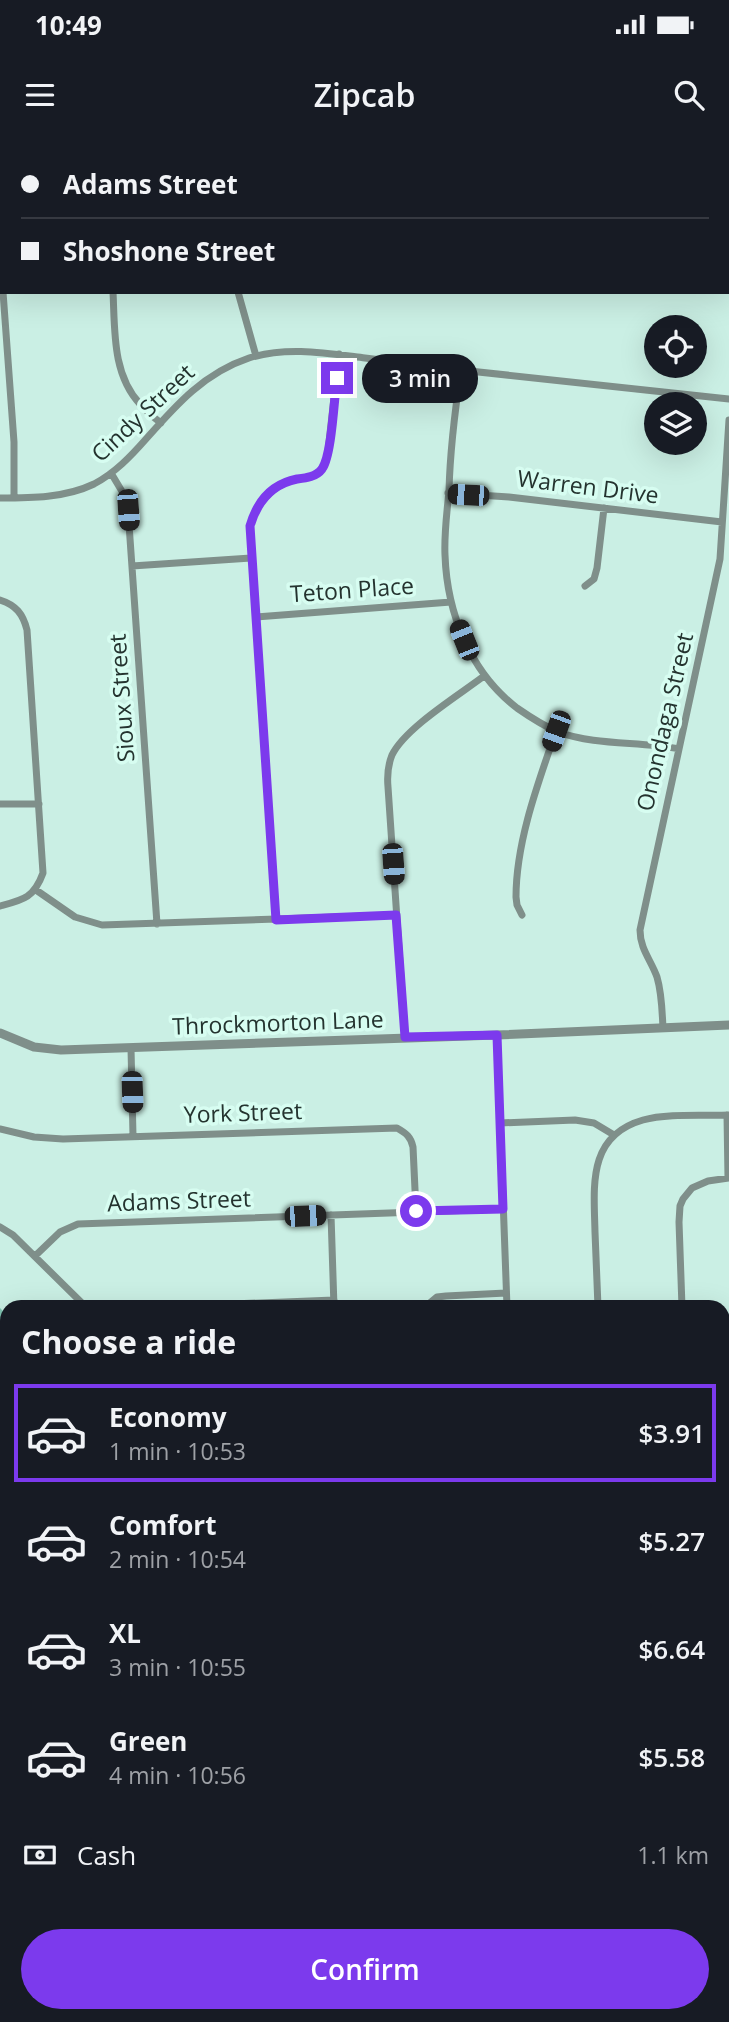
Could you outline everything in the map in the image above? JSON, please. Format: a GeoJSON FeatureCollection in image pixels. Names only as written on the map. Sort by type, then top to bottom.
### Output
{"type":"FeatureCollection","features":[{"type":"Feature","properties":{"kind":"street"},"geometry":{"type":"LineString","coordinates":[[2,294],[14,442],[14,498]]}},
{"type":"Feature","properties":{"kind":"street"},"geometry":{"type":"LineString","coordinates":[[113,294],[122,376],[139,404],[160,423]]}},
{"type":"Feature","properties":{"kind":"street"},"geometry":{"type":"LineString","coordinates":[[239,294],[256,356]]}},
{"type":"Feature","properties":{"kind":"street","name":"Cindy Street"},"geometry":{"type":"LineString","coordinates":[[0,498],[50,496],[92,485],[111,473],[132,454],[201,382],[231,365],[256,356],[298,351],[339,354],[729,399]]}},
{"type":"Feature","properties":{"kind":"street"},"geometry":{"type":"LineString","coordinates":[[276,920],[250,526],[254,512],[261,502],[281,485],[313,476],[324,466],[339,354]]}},
{"type":"Feature","properties":{"kind":"street"},"geometry":{"type":"LineString","coordinates":[[461,370],[452,434],[445,555],[451,602],[464,640],[484,676],[518,709],[556,731],[588,740],[648,744],[679,750]]}},
{"type":"Feature","properties":{"kind":"street"},"geometry":{"type":"LineString","coordinates":[[0,394],[10,393]]}},
{"type":"Feature","properties":{"kind":"street","name":"Onondaga Street"},"geometry":{"type":"LineString","coordinates":[[663,1028],[659,984],[642,949],[640,930],[720,559],[729,420]]}},
{"type":"Feature","properties":{"kind":"street","name":"Sioux Street"},"geometry":{"type":"LineString","coordinates":[[111,473],[127,504],[157,924]]}},
{"type":"Feature","properties":{"kind":"street","name":"Warren Drive"},"geometry":{"type":"LineString","coordinates":[[448,493],[509,497],[722,522]]}},
{"type":"Feature","properties":{"kind":"street"},"geometry":{"type":"LineString","coordinates":[[585,586],[594,579],[597,568],[604,508]]}},
{"type":"Feature","properties":{"kind":"street"},"geometry":{"type":"LineString","coordinates":[[132,566],[251,558]]}},
{"type":"Feature","properties":{"kind":"street"},"geometry":{"type":"LineString","coordinates":[[0,600],[19,611],[27,630],[43,873],[36,890],[27,897],[0,906]]}},
{"type":"Feature","properties":{"kind":"street","name":"Teton Place"},"geometry":{"type":"LineString","coordinates":[[256,617],[451,602]]}},
{"type":"Feature","properties":{"kind":"street"},"geometry":{"type":"LineString","coordinates":[[405,1037],[388,765],[403,738],[411,730],[484,676]]}},
{"type":"Feature","properties":{"kind":"street"},"geometry":{"type":"LineString","coordinates":[[522,915],[516,897],[522,850],[535,791],[556,731]]}},
{"type":"Feature","properties":{"kind":"street"},"geometry":{"type":"LineString","coordinates":[[0,804],[38,804]]}},
{"type":"Feature","properties":{"kind":"street"},"geometry":{"type":"LineString","coordinates":[[36,890],[75,917],[114,926],[396,915]]}},
{"type":"Feature","properties":{"kind":"street","name":"Throckmorton Lane"},"geometry":{"type":"LineString","coordinates":[[0,1033],[23,1043],[48,1049],[729,1025]]}},
{"type":"Feature","properties":{"kind":"street"},"geometry":{"type":"LineString","coordinates":[[497,1035],[506,1300]]}},
{"type":"Feature","properties":{"kind":"street"},"geometry":{"type":"LineString","coordinates":[[131,1048],[133,1136]]}},
{"type":"Feature","properties":{"kind":"street"},"geometry":{"type":"LineString","coordinates":[[598,1300],[594,1182],[599,1159],[614,1135],[633,1123],[653,1118],[728,1115],[729,1178],[708,1181],[692,1188],[680,1206],[682,1300]]}},
{"type":"Feature","properties":{"kind":"street"},"geometry":{"type":"LineString","coordinates":[[500,1123],[575,1120],[594,1123],[614,1135]]}},
{"type":"Feature","properties":{"kind":"street","name":"York Street"},"geometry":{"type":"LineString","coordinates":[[0,1129],[49,1138],[397,1128],[405,1132],[413,1147],[416,1211]]}},
{"type":"Feature","properties":{"kind":"street","name":"Adams Street"},"geometry":{"type":"LineString","coordinates":[[35,1256],[60,1232],[78,1224],[503,1209]]}},
{"type":"Feature","properties":{"kind":"street"},"geometry":{"type":"LineString","coordinates":[[331,1215],[334,1300]]}},
{"type":"Feature","properties":{"kind":"street"},"geometry":{"type":"LineString","coordinates":[[0,1227],[35,1256],[79,1300]]}},
{"type":"Feature","properties":{"kind":"street"},"geometry":{"type":"LineString","coordinates":[[433,1300],[446,1296],[506,1293]]}},
{"type":"Feature","properties":{"kind":"route"},"geometry":{"type":"LineString","coordinates":[[337,378],[324,466],[313,476],[287,482],[270,492],[254,512],[250,526],[276,920],[396,915],[405,1037],[497,1035],[503,1209],[416,1211]]}}]}
